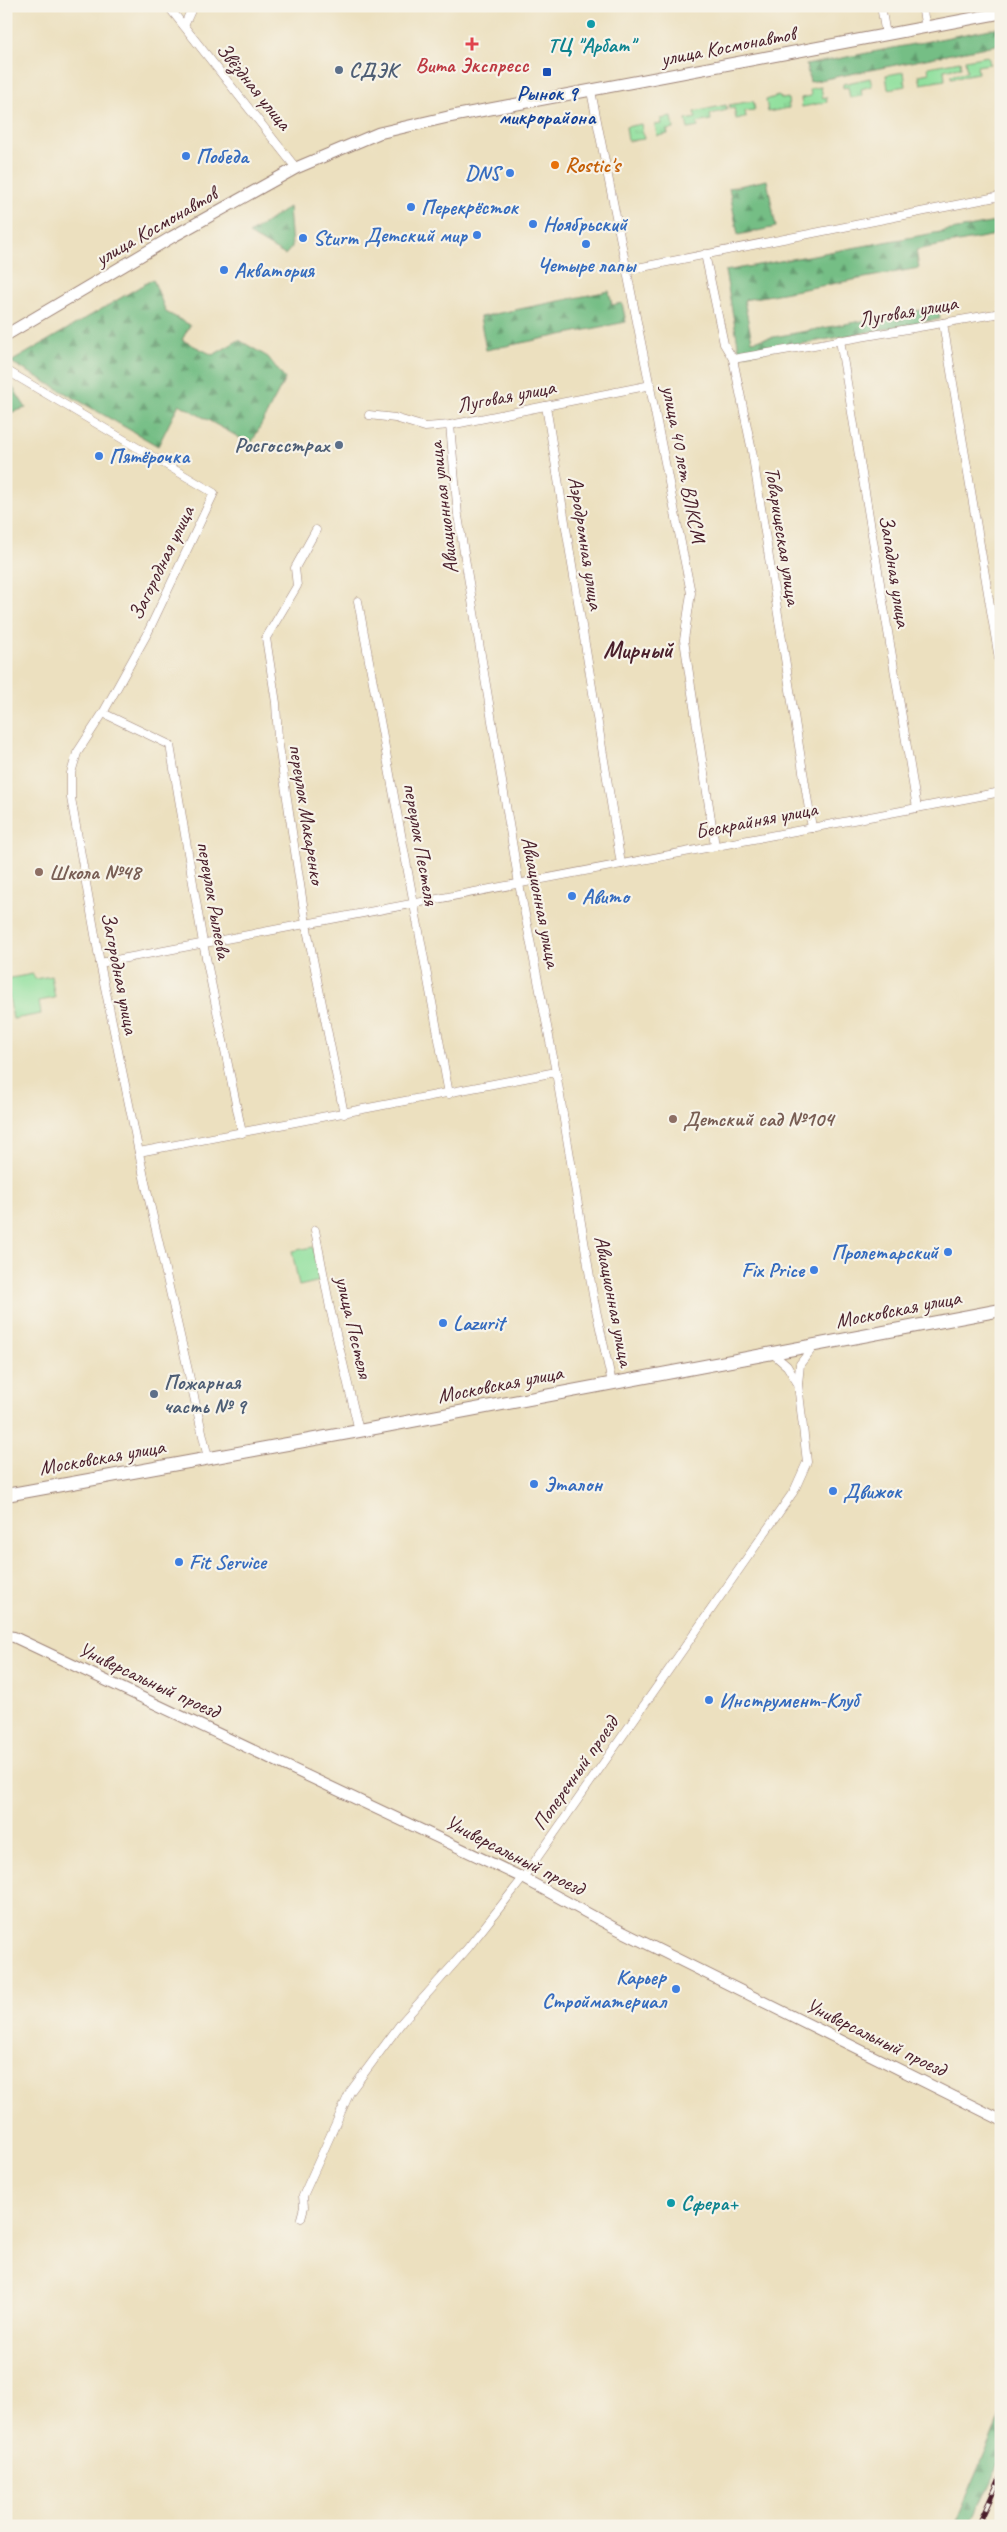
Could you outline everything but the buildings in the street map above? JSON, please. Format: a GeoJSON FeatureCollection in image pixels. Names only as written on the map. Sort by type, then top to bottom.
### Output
{"type":"FeatureCollection","features":[{"type":"Feature","properties":{"kind":"main road","name":"улица Космонавтов"},"geometry":{"type":"LineString","coordinates":[[6,335],[172,237],[296,168],[379,133],[448,117],[1001,14]]}},
{"type":"Feature","properties":{"kind":"main road","name":"Московская улица"},"geometry":{"type":"LineString","coordinates":[[6,1495],[359,1431],[1001,1310]]}},
{"type":"Feature","properties":{"kind":"street","name":"Звёздная улица"},"geometry":{"type":"LineString","coordinates":[[168,6],[296,168]]}},
{"type":"Feature","properties":{"kind":"street"},"geometry":{"type":"LineString","coordinates":[[184,26],[193,6]]}},
{"type":"Feature","properties":{"kind":"street"},"geometry":{"type":"LineString","coordinates":[[881,6],[886,35]]}},
{"type":"Feature","properties":{"kind":"street"},"geometry":{"type":"LineString","coordinates":[[922,6],[926,28]]}},
{"type":"Feature","properties":{"kind":"street","name":"улица 40 лет ВЛКСМ"},"geometry":{"type":"LineString","coordinates":[[591,91],[691,593],[684,640],[715,846]]}},
{"type":"Feature","properties":{"kind":"street"},"geometry":{"type":"LineString","coordinates":[[627,270],[1001,196]]}},
{"type":"Feature","properties":{"kind":"street","name":"Товарищеская улица"},"geometry":{"type":"LineString","coordinates":[[705,254],[724,344],[734,359],[754,461],[812,828]]}},
{"type":"Feature","properties":{"kind":"street","name":"Луговая улица"},"geometry":{"type":"LineString","coordinates":[[734,359],[1001,313]]}},
{"type":"Feature","properties":{"kind":"street"},"geometry":{"type":"LineString","coordinates":[[943,323],[1001,671]]}},
{"type":"Feature","properties":{"kind":"street","name":"Западная улица"},"geometry":{"type":"LineString","coordinates":[[840,340],[917,808]]}},
{"type":"Feature","properties":{"kind":"street","name":"Загородная улица"},"geometry":{"type":"LineString","coordinates":[[6,370],[214,493],[148,632],[104,713],[77,753],[71,773],[71,798],[100,963],[139,1152],[208,1458]]}},
{"type":"Feature","properties":{"kind":"street","name":"Луговая улица"},"geometry":{"type":"LineString","coordinates":[[369,415],[395,418],[425,427],[450,425],[651,385]]}},
{"type":"Feature","properties":{"kind":"street","name":"Аэродромная улица"},"geometry":{"type":"LineString","coordinates":[[546,406],[621,864]]}},
{"type":"Feature","properties":{"kind":"street","name":"Авиационная улица"},"geometry":{"type":"LineString","coordinates":[[450,425],[458,516],[519,884],[556,1072],[594,1301],[612,1383]]}},
{"type":"Feature","properties":{"kind":"street","name":"переулок Макаренко"},"geometry":{"type":"LineString","coordinates":[[316,530],[295,568],[296,586],[266,638],[276,703],[278,740],[306,924],[344,1114]]}},
{"type":"Feature","properties":{"kind":"street","name":"переулок Пестеля"},"geometry":{"type":"LineString","coordinates":[[358,601],[449,1094]]}},
{"type":"Feature","properties":{"kind":"street","name":"переулок Рылеева"},"geometry":{"type":"LineString","coordinates":[[104,713],[170,745],[203,943],[242,1133]]}},
{"type":"Feature","properties":{"kind":"street","name":"Бескрайняя улица"},"geometry":{"type":"LineString","coordinates":[[100,963],[1001,792]]}},
{"type":"Feature","properties":{"kind":"street"},"geometry":{"type":"LineString","coordinates":[[139,1152],[556,1072]]}},
{"type":"Feature","properties":{"kind":"street","name":"улица Пестеля"},"geometry":{"type":"LineString","coordinates":[[315,1230],[359,1431]]}},
{"type":"Feature","properties":{"kind":"street","name":"Поперечный проезд"},"geometry":{"type":"LineString","coordinates":[[301,2218],[304,2196],[350,2092],[402,2022],[467,1949],[523,1878],[794,1492],[808,1462],[798,1384],[800,1364],[816,1344]]}},
{"type":"Feature","properties":{"kind":"street","name":"Поперечный проезд"},"geometry":{"type":"LineString","coordinates":[[772,1353],[787,1366],[798,1384]]}},
{"type":"Feature","properties":{"kind":"street","name":"Универсальный проезд"},"geometry":{"type":"LineString","coordinates":[[6,1636],[14,1637],[523,1878],[611,1926],[1001,2120]]}},
{"type":"Feature","properties":{"kind":"green space"},"geometry":{"type":"Polygon","coordinates":[[[1001,27],[1001,44],[810,82],[806,65],[1001,27]]]}},
{"type":"Feature","properties":{"kind":"green space"},"geometry":{"type":"Polygon","coordinates":[[[988,56],[990,64],[977,66],[978,73],[951,78],[951,75],[967,72],[965,60],[988,56]]]}},
{"type":"Feature","properties":{"kind":"green space"},"geometry":{"type":"Polygon","coordinates":[[[960,61],[961,67],[944,70],[945,80],[921,84],[919,75],[929,73],[928,67],[960,61]]]}},
{"type":"Feature","properties":{"kind":"green space"},"geometry":{"type":"Polygon","coordinates":[[[904,72],[906,86],[888,89],[886,75],[904,72]]]}},
{"type":"Feature","properties":{"kind":"green space"},"geometry":{"type":"Polygon","coordinates":[[[870,78],[872,86],[861,89],[862,96],[850,98],[848,87],[843,88],[843,84],[870,78]]]}},
{"type":"Feature","properties":{"kind":"green space"},"geometry":{"type":"Polygon","coordinates":[[[821,87],[823,98],[826,97],[827,102],[802,107],[801,98],[811,96],[810,89],[821,87]]]}},
{"type":"Feature","properties":{"kind":"green space"},"geometry":{"type":"Polygon","coordinates":[[[778,96],[783,99],[788,98],[789,108],[768,112],[766,100],[778,96]]]}},
{"type":"Feature","properties":{"kind":"green space"},"geometry":{"type":"Polygon","coordinates":[[[753,101],[755,110],[745,111],[746,117],[736,119],[734,108],[730,109],[729,105],[753,101]]]}},
{"type":"Feature","properties":{"kind":"green space"},"geometry":{"type":"Polygon","coordinates":[[[726,105],[727,110],[710,114],[711,120],[697,123],[698,127],[688,129],[686,120],[696,118],[694,112],[726,105]]]}},
{"type":"Feature","properties":{"kind":"green space"},"geometry":{"type":"Polygon","coordinates":[[[672,117],[674,129],[667,130],[668,134],[657,136],[655,125],[662,124],[661,119],[672,117]]]}},
{"type":"Feature","properties":{"kind":"green space"},"geometry":{"type":"Polygon","coordinates":[[[641,124],[644,139],[628,141],[626,127],[641,124]]]}},
{"type":"Feature","properties":{"kind":"green space"},"geometry":{"type":"Polygon","coordinates":[[[767,180],[776,227],[738,235],[729,188],[767,180]]]}},
{"type":"Feature","properties":{"kind":"green space"},"geometry":{"type":"Polygon","coordinates":[[[289,207],[292,247],[285,255],[249,234],[289,207]]]}},
{"type":"Feature","properties":{"kind":"green space"},"geometry":{"type":"Polygon","coordinates":[[[1001,221],[1001,234],[916,250],[919,268],[744,300],[752,341],[938,307],[940,319],[740,355],[725,271],[1001,221]]]}},
{"type":"Feature","properties":{"kind":"green space"},"geometry":{"type":"Polygon","coordinates":[[[153,279],[166,312],[190,325],[182,340],[213,355],[239,340],[268,357],[285,379],[251,444],[179,404],[158,446],[11,362],[153,279]]]}},
{"type":"Feature","properties":{"kind":"green space"},"geometry":{"type":"Polygon","coordinates":[[[609,291],[612,305],[622,303],[626,322],[486,350],[480,317],[609,291]]]}},
{"type":"Feature","properties":{"kind":"green space"},"geometry":{"type":"Polygon","coordinates":[[[6,380],[8,380],[26,408],[6,414],[6,380]]]}},
{"type":"Feature","properties":{"kind":"green space"},"geometry":{"type":"Polygon","coordinates":[[[33,974],[35,979],[51,976],[55,998],[39,1001],[41,1014],[13,1019],[6,979],[33,974]]]}},
{"type":"Feature","properties":{"kind":"green space"},"geometry":{"type":"Polygon","coordinates":[[[313,1247],[320,1281],[299,1286],[292,1251],[313,1247]]]}},
{"type":"Feature","properties":{"kind":"green space"},"geometry":{"type":"Polygon","coordinates":[[[1001,2416],[1001,2458],[970,2526],[954,2526],[1001,2416]]]}},
{"type":"Feature","properties":{"kind":"railway"},"geometry":{"type":"LineString","coordinates":[[978,2526],[1001,2476]]}},
{"type":"Feature","properties":{"kind":"place","name":"ТЦ \"Арбат\""},"geometry":{"type":"Point","coordinates":[591,24]}},
{"type":"Feature","properties":{"kind":"place","name":"Вита Экспресс"},"geometry":{"type":"Point","coordinates":[472,44]}},
{"type":"Feature","properties":{"kind":"place","name":"СДЭК"},"geometry":{"type":"Point","coordinates":[339,70]}},
{"type":"Feature","properties":{"kind":"place","name":"Рынок 9 микрорайона"},"geometry":{"type":"Point","coordinates":[547,72]}},
{"type":"Feature","properties":{"kind":"place","name":"Победа"},"geometry":{"type":"Point","coordinates":[186,156]}},
{"type":"Feature","properties":{"kind":"place","name":"Rostic's"},"geometry":{"type":"Point","coordinates":[555,165]}},
{"type":"Feature","properties":{"kind":"place","name":"DNS"},"geometry":{"type":"Point","coordinates":[510,173]}},
{"type":"Feature","properties":{"kind":"place","name":"Перекрёсток"},"geometry":{"type":"Point","coordinates":[411,207]}},
{"type":"Feature","properties":{"kind":"place","name":"Ноябрьский"},"geometry":{"type":"Point","coordinates":[533,224]}},
{"type":"Feature","properties":{"kind":"place","name":"Детский мир"},"geometry":{"type":"Point","coordinates":[477,235]}},
{"type":"Feature","properties":{"kind":"place","name":"Sturm"},"geometry":{"type":"Point","coordinates":[303,238]}},
{"type":"Feature","properties":{"kind":"place","name":"Четыре лапы"},"geometry":{"type":"Point","coordinates":[586,244]}},
{"type":"Feature","properties":{"kind":"place","name":"Акватория"},"geometry":{"type":"Point","coordinates":[224,270]}},
{"type":"Feature","properties":{"kind":"place","name":"Росгосстрах"},"geometry":{"type":"Point","coordinates":[339,445]}},
{"type":"Feature","properties":{"kind":"place","name":"Пятёрочка"},"geometry":{"type":"Point","coordinates":[99,456]}},
{"type":"Feature","properties":{"kind":"place","name":"Школа №48"},"geometry":{"type":"Point","coordinates":[39,872]}},
{"type":"Feature","properties":{"kind":"place","name":"Авито"},"geometry":{"type":"Point","coordinates":[572,896]}},
{"type":"Feature","properties":{"kind":"place","name":"Детский сад №104"},"geometry":{"type":"Point","coordinates":[673,1119]}},
{"type":"Feature","properties":{"kind":"place","name":"Пролетарский"},"geometry":{"type":"Point","coordinates":[948,1252]}},
{"type":"Feature","properties":{"kind":"place","name":"Fix Price"},"geometry":{"type":"Point","coordinates":[814,1270]}},
{"type":"Feature","properties":{"kind":"place","name":"Lazurit"},"geometry":{"type":"Point","coordinates":[443,1323]}},
{"type":"Feature","properties":{"kind":"place","name":"Пожарная часть № 9"},"geometry":{"type":"Point","coordinates":[154,1394]}},
{"type":"Feature","properties":{"kind":"place","name":"Эталон"},"geometry":{"type":"Point","coordinates":[534,1484]}},
{"type":"Feature","properties":{"kind":"place","name":"Движок"},"geometry":{"type":"Point","coordinates":[833,1491]}},
{"type":"Feature","properties":{"kind":"place","name":"Fit Service"},"geometry":{"type":"Point","coordinates":[179,1562]}},
{"type":"Feature","properties":{"kind":"place","name":"Инструмент-Клуб"},"geometry":{"type":"Point","coordinates":[709,1700]}},
{"type":"Feature","properties":{"kind":"place","name":"Карьер Стройматериал"},"geometry":{"type":"Point","coordinates":[676,1989]}},
{"type":"Feature","properties":{"kind":"place","name":"Сфера+"},"geometry":{"type":"Point","coordinates":[671,2203]}},
{"type":"Feature","properties":{"kind":"district","name":"Мирный"},"geometry":{"type":"Point","coordinates":[638,650]}}]}
